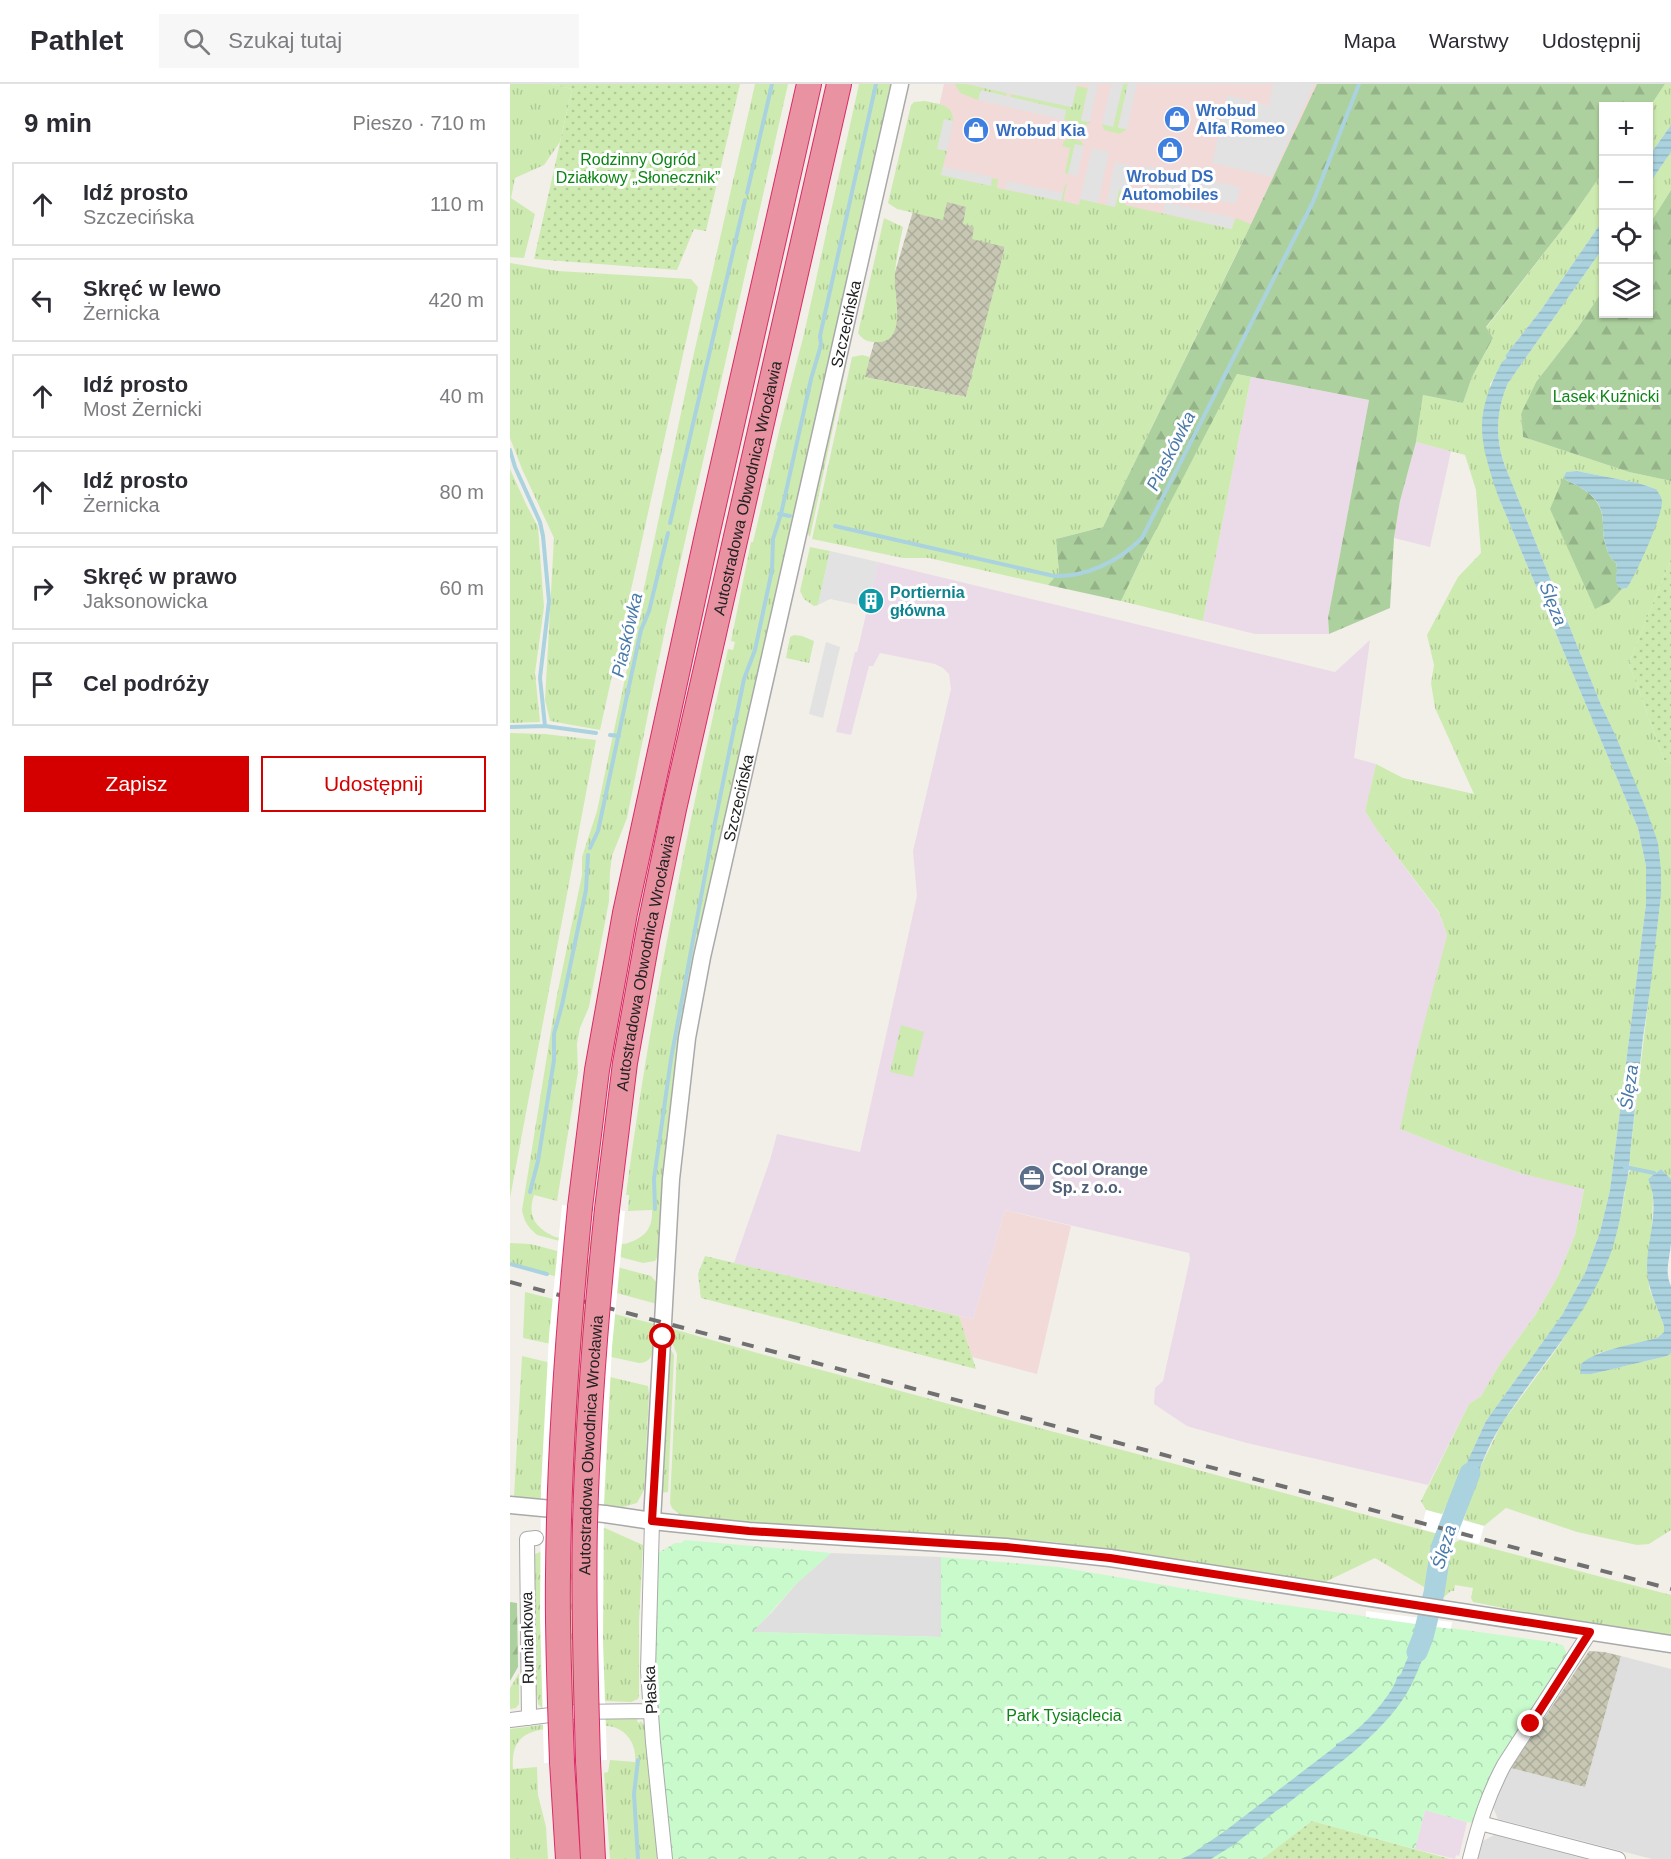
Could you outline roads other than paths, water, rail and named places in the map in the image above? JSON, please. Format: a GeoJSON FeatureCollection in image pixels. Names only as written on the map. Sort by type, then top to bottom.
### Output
{"type":"FeatureCollection","features":[{"type":"Feature","properties":{"kind":"highway","name":"Autostradowa Obwodnica Wrocławia"},"geometry":{"type":"LineString","coordinates":[[568,1859],[558,1642],[559,1525],[565,1368],[580,1207],[597,1070],[628,902],[702,557],[810,84]]}},
{"type":"Feature","properties":{"kind":"highway","name":"Autostradowa Obwodnica Wrocławia"},"geometry":{"type":"LineString","coordinates":[[593,1859],[585,1647],[585,1525],[593,1366],[608,1209],[626,1063],[655,901],[838,84]]}},
{"type":"Feature","properties":{"kind":"street","name":"Szczecińska"},"geometry":{"type":"LineString","coordinates":[[652,1521],[671,1179],[689,1027],[710,922],[900,84]]}},
{"type":"Feature","properties":{"kind":"street"},"geometry":{"type":"LineString","coordinates":[[510,1505],[749,1531],[1055,1551],[1671,1644]]}},
{"type":"Feature","properties":{"kind":"street","name":"Płaska"},"geometry":{"type":"LineString","coordinates":[[652,1521],[648,1627],[650,1711],[665,1859]]}},
{"type":"Feature","properties":{"kind":"street","name":"Rumiankowa"},"geometry":{"type":"LineString","coordinates":[[529,1718],[532,1539]]}},
{"type":"Feature","properties":{"kind":"street"},"geometry":{"type":"LineString","coordinates":[[1470,1859],[1487,1799],[1504,1765],[1590,1632]]}},
{"type":"Feature","properties":{"kind":"street"},"geometry":{"type":"LineString","coordinates":[[510,1720],[586,1712],[650,1711]]}},
{"type":"Feature","properties":{"kind":"street"},"geometry":{"type":"LineString","coordinates":[[1480,1823],[1618,1859]]}},
{"type":"Feature","properties":{"kind":"water"},"geometry":{"type":"Polygon","coordinates":[[[1671,125],[1671,152],[1653,178],[1653,150],[1671,125]]]}},
{"type":"Feature","properties":{"kind":"water"},"geometry":{"type":"Polygon","coordinates":[[[1599,226],[1599,254],[1508,383],[1499,416],[1500,449],[1601,705],[1647,811],[1658,843],[1661,895],[1629,1169],[1612,1249],[1585,1307],[1497,1431],[1483,1460],[1469,1502],[1452,1495],[1486,1421],[1562,1315],[1585,1273],[1600,1232],[1610,1190],[1646,904],[1646,866],[1638,828],[1498,496],[1483,443],[1483,414],[1493,381],[1502,362],[1507,358],[1505,356],[1541,310],[1599,226]]]}},
{"type":"Feature","properties":{"kind":"water"},"geometry":{"type":"Polygon","coordinates":[[[1577,471],[1638,483],[1656,489],[1661,497],[1661,509],[1653,532],[1627,588],[1622,589],[1618,586],[1616,563],[1606,546],[1602,514],[1597,502],[1583,489],[1566,480],[1564,476],[1566,472],[1577,471]]]}},
{"type":"Feature","properties":{"kind":"water"},"geometry":{"type":"Polygon","coordinates":[[[1661,1169],[1671,1179],[1671,1243],[1668,1270],[1671,1286],[1671,1353],[1667,1356],[1592,1374],[1580,1374],[1581,1364],[1597,1354],[1657,1338],[1664,1332],[1647,1275],[1653,1212],[1652,1190],[1648,1179],[1661,1169]]]}},
{"type":"Feature","properties":{"kind":"water"},"geometry":{"type":"Polygon","coordinates":[[[1421,1625],[1434,1627],[1416,1676],[1397,1707],[1369,1738],[1235,1844],[1211,1859],[1181,1859],[1225,1831],[1353,1733],[1389,1694],[1397,1677],[1401,1674],[1413,1645],[1415,1629],[1421,1625]]]}},
{"type":"Feature","properties":{"kind":"waterway"},"geometry":{"type":"LineString","coordinates":[[747,193],[772,84]]}},
{"type":"Feature","properties":{"kind":"waterway"},"geometry":{"type":"LineString","coordinates":[[655,1209],[654,1179],[671,1059],[713,832],[744,679],[755,650],[772,570],[773,539],[821,345],[820,336],[876,84]]}},
{"type":"Feature","properties":{"kind":"waterway","name":"Piaskówka"},"geometry":{"type":"LineString","coordinates":[[835,526],[1054,576],[1090,571],[1112,561],[1133,547],[1142,538],[1313,202],[1359,84]]}},
{"type":"Feature","properties":{"kind":"waterway"},"geometry":{"type":"LineString","coordinates":[[670,523],[745,200]]}},
{"type":"Feature","properties":{"kind":"waterway"},"geometry":{"type":"LineString","coordinates":[[510,450],[515,467],[540,522],[543,536],[549,601],[540,678],[545,726]]}},
{"type":"Feature","properties":{"kind":"waterway","name":"Piaskówka"},"geometry":{"type":"LineString","coordinates":[[779,514],[790,516]]}},
{"type":"Feature","properties":{"kind":"waterway","name":"Piaskówka"},"geometry":{"type":"LineString","coordinates":[[590,848],[598,831],[641,630],[649,611],[668,533]]}},
{"type":"Feature","properties":{"kind":"waterway","name":"Piaskówka"},"geometry":{"type":"LineString","coordinates":[[510,727],[545,726],[596,733]]}},
{"type":"Feature","properties":{"kind":"waterway","name":"Piaskówka"},"geometry":{"type":"LineString","coordinates":[[610,735],[619,736]]}},
{"type":"Feature","properties":{"kind":"waterway"},"geometry":{"type":"LineString","coordinates":[[530,1192],[538,1161],[554,1060],[554,1034],[586,890],[588,855]]}},
{"type":"Feature","properties":{"kind":"waterway"},"geometry":{"type":"LineString","coordinates":[[1625,1167],[1654,1173]]}},
{"type":"Feature","properties":{"kind":"waterway"},"geometry":{"type":"LineString","coordinates":[[510,1264],[547,1274]]}},
{"type":"Feature","properties":{"kind":"waterway","name":"Ślęza"},"geometry":{"type":"LineString","coordinates":[[1417,1652],[1434,1593],[1441,1548],[1470,1473]]}},
{"type":"Feature","properties":{"kind":"waterway"},"geometry":{"type":"LineString","coordinates":[[638,1760],[634,1794],[638,1859]]}},
{"type":"Feature","properties":{"kind":"railway"},"geometry":{"type":"LineString","coordinates":[[510,1282],[1671,1589]]}},
{"type":"Feature","properties":{"kind":"place","name":"Wrobud Alfa Romeo"},"geometry":{"type":"Point","coordinates":[1177,119]}},
{"type":"Feature","properties":{"kind":"place","name":"Wrobud Kia"},"geometry":{"type":"Point","coordinates":[976,130]}},
{"type":"Feature","properties":{"kind":"place","name":"Wrobud DS Automobiles"},"geometry":{"type":"Point","coordinates":[1170,150]}},
{"type":"Feature","properties":{"kind":"place","name":"Portiernia główna"},"geometry":{"type":"Point","coordinates":[871,601]}},
{"type":"Feature","properties":{"kind":"place","name":"Cool Orange Sp. z o.o."},"geometry":{"type":"Point","coordinates":[1032,1178]}},
{"type":"Feature","properties":{"kind":"park label","name":"Rodzinny Ogród Działkowy „Słonecznik”"},"geometry":{"type":"Point","coordinates":[638,168]}},
{"type":"Feature","properties":{"kind":"park label","name":"Lasek Kuźnicki"},"geometry":{"type":"Point","coordinates":[1606,396]}},
{"type":"Feature","properties":{"kind":"park label","name":"Park Tysiąclecia"},"geometry":{"type":"Point","coordinates":[1064,1715]}}]}
